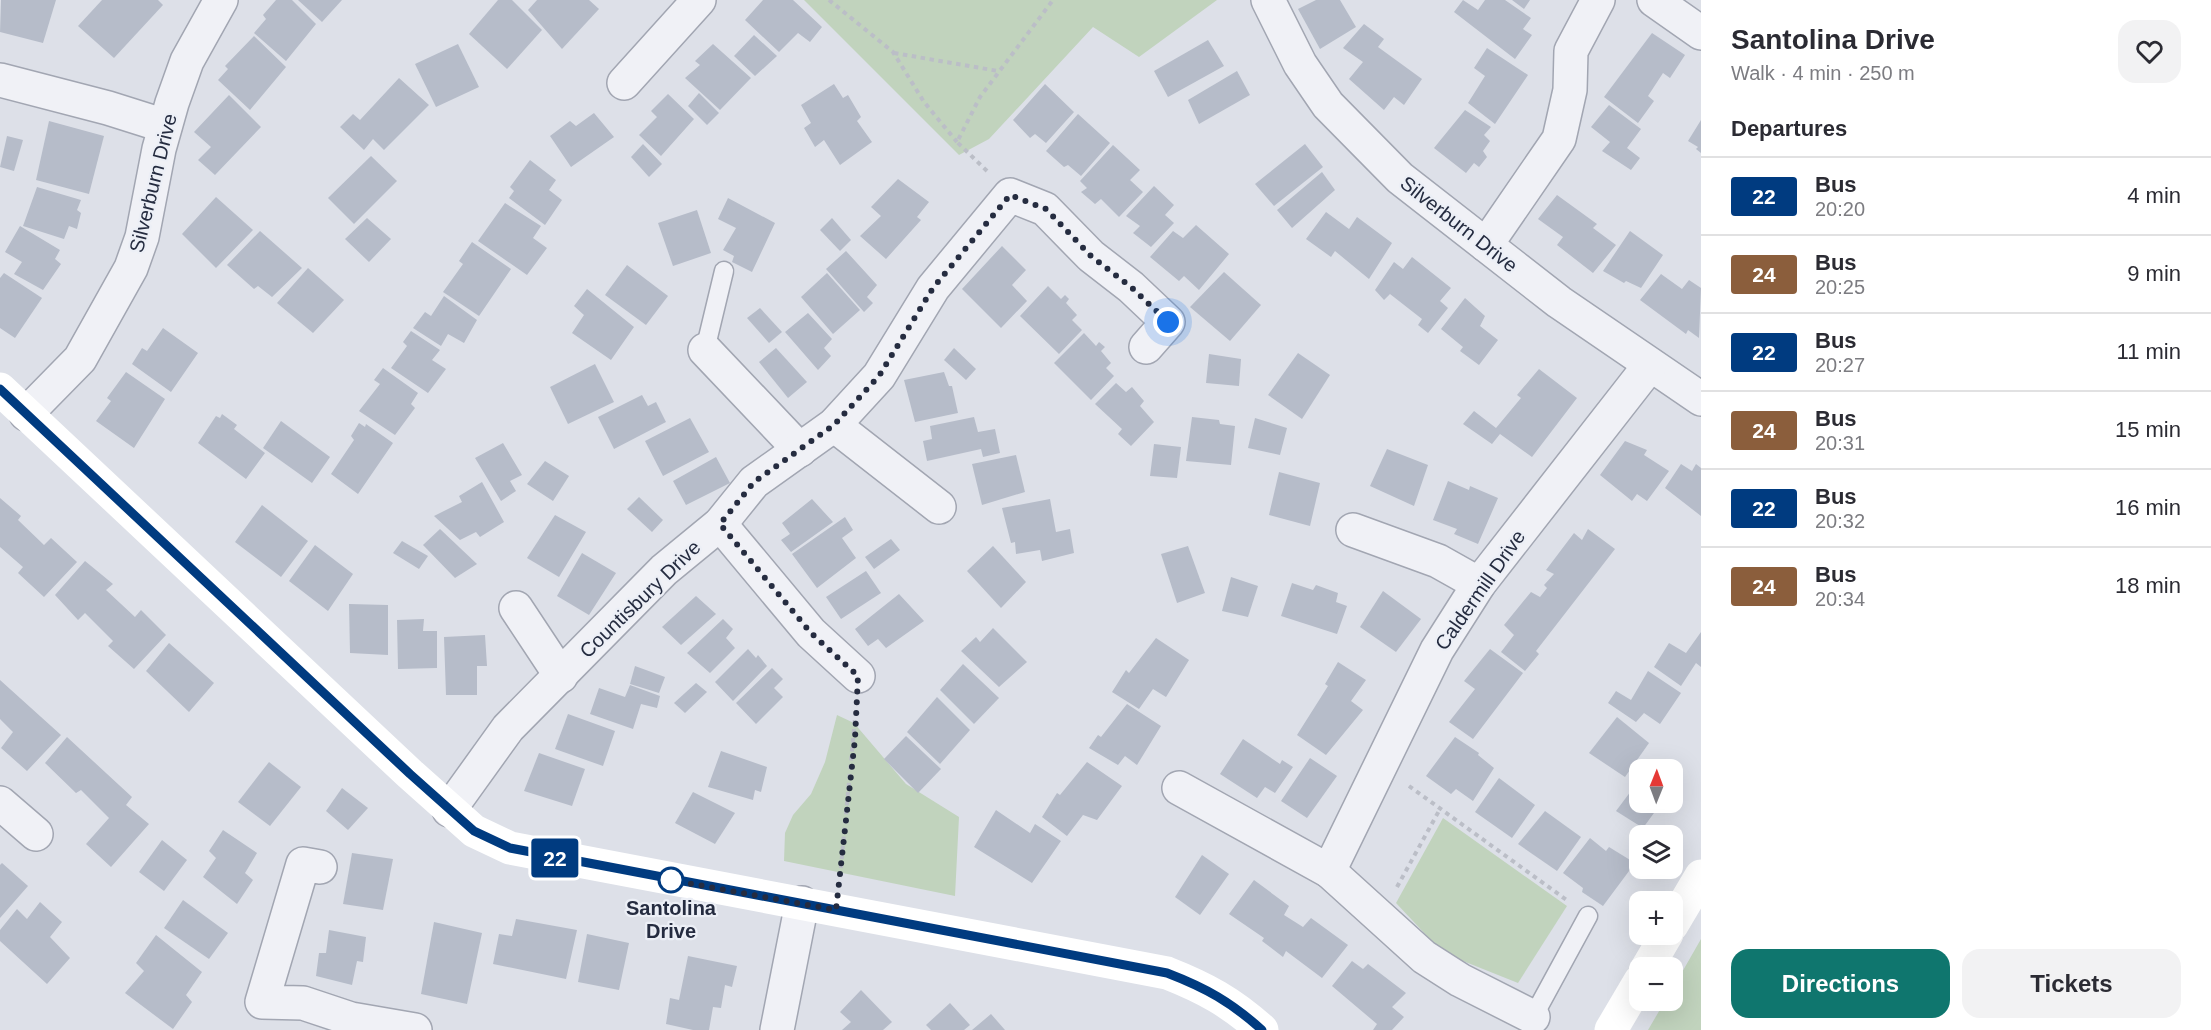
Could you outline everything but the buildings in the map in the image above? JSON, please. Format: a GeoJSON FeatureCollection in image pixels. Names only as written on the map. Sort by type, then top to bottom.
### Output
{"type":"FeatureCollection","features":[{"type":"Feature","properties":{"kind":"street","name":"Silverburn Drive"},"geometry":{"type":"LineString","coordinates":[[26,414],[80,359],[131,268],[142,237],[165,126],[187,61],[221,0]]}},
{"type":"Feature","properties":{"kind":"street"},"geometry":{"type":"LineString","coordinates":[[624,83],[699,0]]}},
{"type":"Feature","properties":{"kind":"street","name":"Silverburn Drive"},"geometry":{"type":"LineString","coordinates":[[1268,0],[1300,64],[1328,105],[1400,178],[1559,302],[1701,399]]}},
{"type":"Feature","properties":{"kind":"street"},"geometry":{"type":"LineString","coordinates":[[1486,245],[1558,139],[1570,90],[1571,51],[1598,0]]}},
{"type":"Feature","properties":{"kind":"street"},"geometry":{"type":"LineString","coordinates":[[1654,0],[1701,33]]}},
{"type":"Feature","properties":{"kind":"street"},"geometry":{"type":"LineString","coordinates":[[0,80],[108,108],[165,126]]}},
{"type":"Feature","properties":{"kind":"street"},"geometry":{"type":"LineString","coordinates":[[1010,195],[1046,209],[1091,256],[1131,287],[1168,322],[1146,347]]}},
{"type":"Feature","properties":{"kind":"street","name":"Countisbury Drive"},"geometry":{"type":"LineString","coordinates":[[449,810],[508,728],[664,570],[720,524],[754,482],[834,425],[879,376],[933,288],[1010,195]]}},
{"type":"Feature","properties":{"kind":"street"},"geometry":{"type":"LineString","coordinates":[[705,350],[800,450]]}},
{"type":"Feature","properties":{"kind":"street","name":"Caldermill Drive"},"geometry":{"type":"LineString","coordinates":[[1329,871],[1437,650],[1479,584],[1650,364]]}},
{"type":"Feature","properties":{"kind":"street"},"geometry":{"type":"LineString","coordinates":[[0,389],[474,831],[510,848],[1167,973],[1208,989],[1238,1009],[1262,1030]]}},
{"type":"Feature","properties":{"kind":"street"},"geometry":{"type":"LineString","coordinates":[[834,425],[939,507]]}},
{"type":"Feature","properties":{"kind":"street"},"geometry":{"type":"LineString","coordinates":[[720,524],[811,633],[858,676]]}},
{"type":"Feature","properties":{"kind":"street"},"geometry":{"type":"LineString","coordinates":[[1353,530],[1438,561],[1479,584]]}},
{"type":"Feature","properties":{"kind":"street"},"geometry":{"type":"LineString","coordinates":[[516,608],[561,676]]}},
{"type":"Feature","properties":{"kind":"street"},"geometry":{"type":"LineString","coordinates":[[1179,788],[1329,871],[1424,957],[1460,980],[1533,1017]]}},
{"type":"Feature","properties":{"kind":"street"},"geometry":{"type":"LineString","coordinates":[[0,803],[36,834]]}},
{"type":"Feature","properties":{"kind":"street"},"geometry":{"type":"LineString","coordinates":[[320,867],[303,864],[262,1002],[303,1003],[351,1019],[415,1030]]}},
{"type":"Feature","properties":{"kind":"street"},"geometry":{"type":"LineString","coordinates":[[1683,906],[1701,876]]}},
{"type":"Feature","properties":{"kind":"street"},"geometry":{"type":"LineString","coordinates":[[777,1030],[802,903]]}},
{"type":"Feature","properties":{"kind":"street"},"geometry":{"type":"LineString","coordinates":[[1611,1030],[1629,1000]]}},
{"type":"Feature","properties":{"kind":"lane"},"geometry":{"type":"LineString","coordinates":[[705,350],[724,271]]}},
{"type":"Feature","properties":{"kind":"lane"},"geometry":{"type":"LineString","coordinates":[[1533,1017],[1588,916]]}},
{"type":"Feature","properties":{"kind":"path"},"geometry":{"type":"LineString","coordinates":[[829,0],[893,52],[924,102],[957,142],[1010,195]]}},
{"type":"Feature","properties":{"kind":"path"},"geometry":{"type":"LineString","coordinates":[[957,142],[998,71],[1053,0]]}},
{"type":"Feature","properties":{"kind":"path"},"geometry":{"type":"LineString","coordinates":[[893,52],[998,71]]}},
{"type":"Feature","properties":{"kind":"path"},"geometry":{"type":"LineString","coordinates":[[836,910],[855,739],[858,676]]}},
{"type":"Feature","properties":{"kind":"path"},"geometry":{"type":"LineString","coordinates":[[1382,766],[1588,916]]}},
{"type":"Feature","properties":{"kind":"path"},"geometry":{"type":"LineString","coordinates":[[1380,918],[1440,809]]}},
{"type":"Feature","properties":{"kind":"green space"},"geometry":{"type":"Polygon","coordinates":[[[804,0],[1217,0],[1139,57],[1093,27],[989,139],[959,155],[804,0]]]}},
{"type":"Feature","properties":{"kind":"green space"},"geometry":{"type":"Polygon","coordinates":[[[837,715],[854,723],[906,784],[959,817],[955,896],[784,861],[785,833],[793,815],[811,794],[825,762],[837,715]]]}},
{"type":"Feature","properties":{"kind":"green space"},"geometry":{"type":"Polygon","coordinates":[[[1443,818],[1567,906],[1518,983],[1443,953],[1396,903],[1443,818]]]}},
{"type":"Feature","properties":{"kind":"green space"},"geometry":{"type":"Polygon","coordinates":[[[1701,939],[1701,1030],[1648,1030],[1659,1011],[1683,1011],[1683,970],[1701,939]]]}},
{"type":"Feature","properties":{"kind":"bus line","name":"22"},"geometry":{"type":"LineString","coordinates":[[0,389],[410,774],[474,831],[491,840],[510,848],[623,871],[1167,973],[1208,989],[1238,1009],[1262,1030]]}},
{"type":"Feature","properties":{"kind":"place","name":"Santolina Drive"},"geometry":{"type":"Point","coordinates":[671,880]}},
{"type":"Feature","properties":{"kind":"route"},"geometry":{"type":"LineString","coordinates":[[671,880],[665,879],[836,910],[855,739],[858,676],[811,633],[720,524],[754,482],[834,425],[879,376],[933,288],[1010,195],[1046,209],[1091,256],[1131,287],[1168,322]]}}]}
